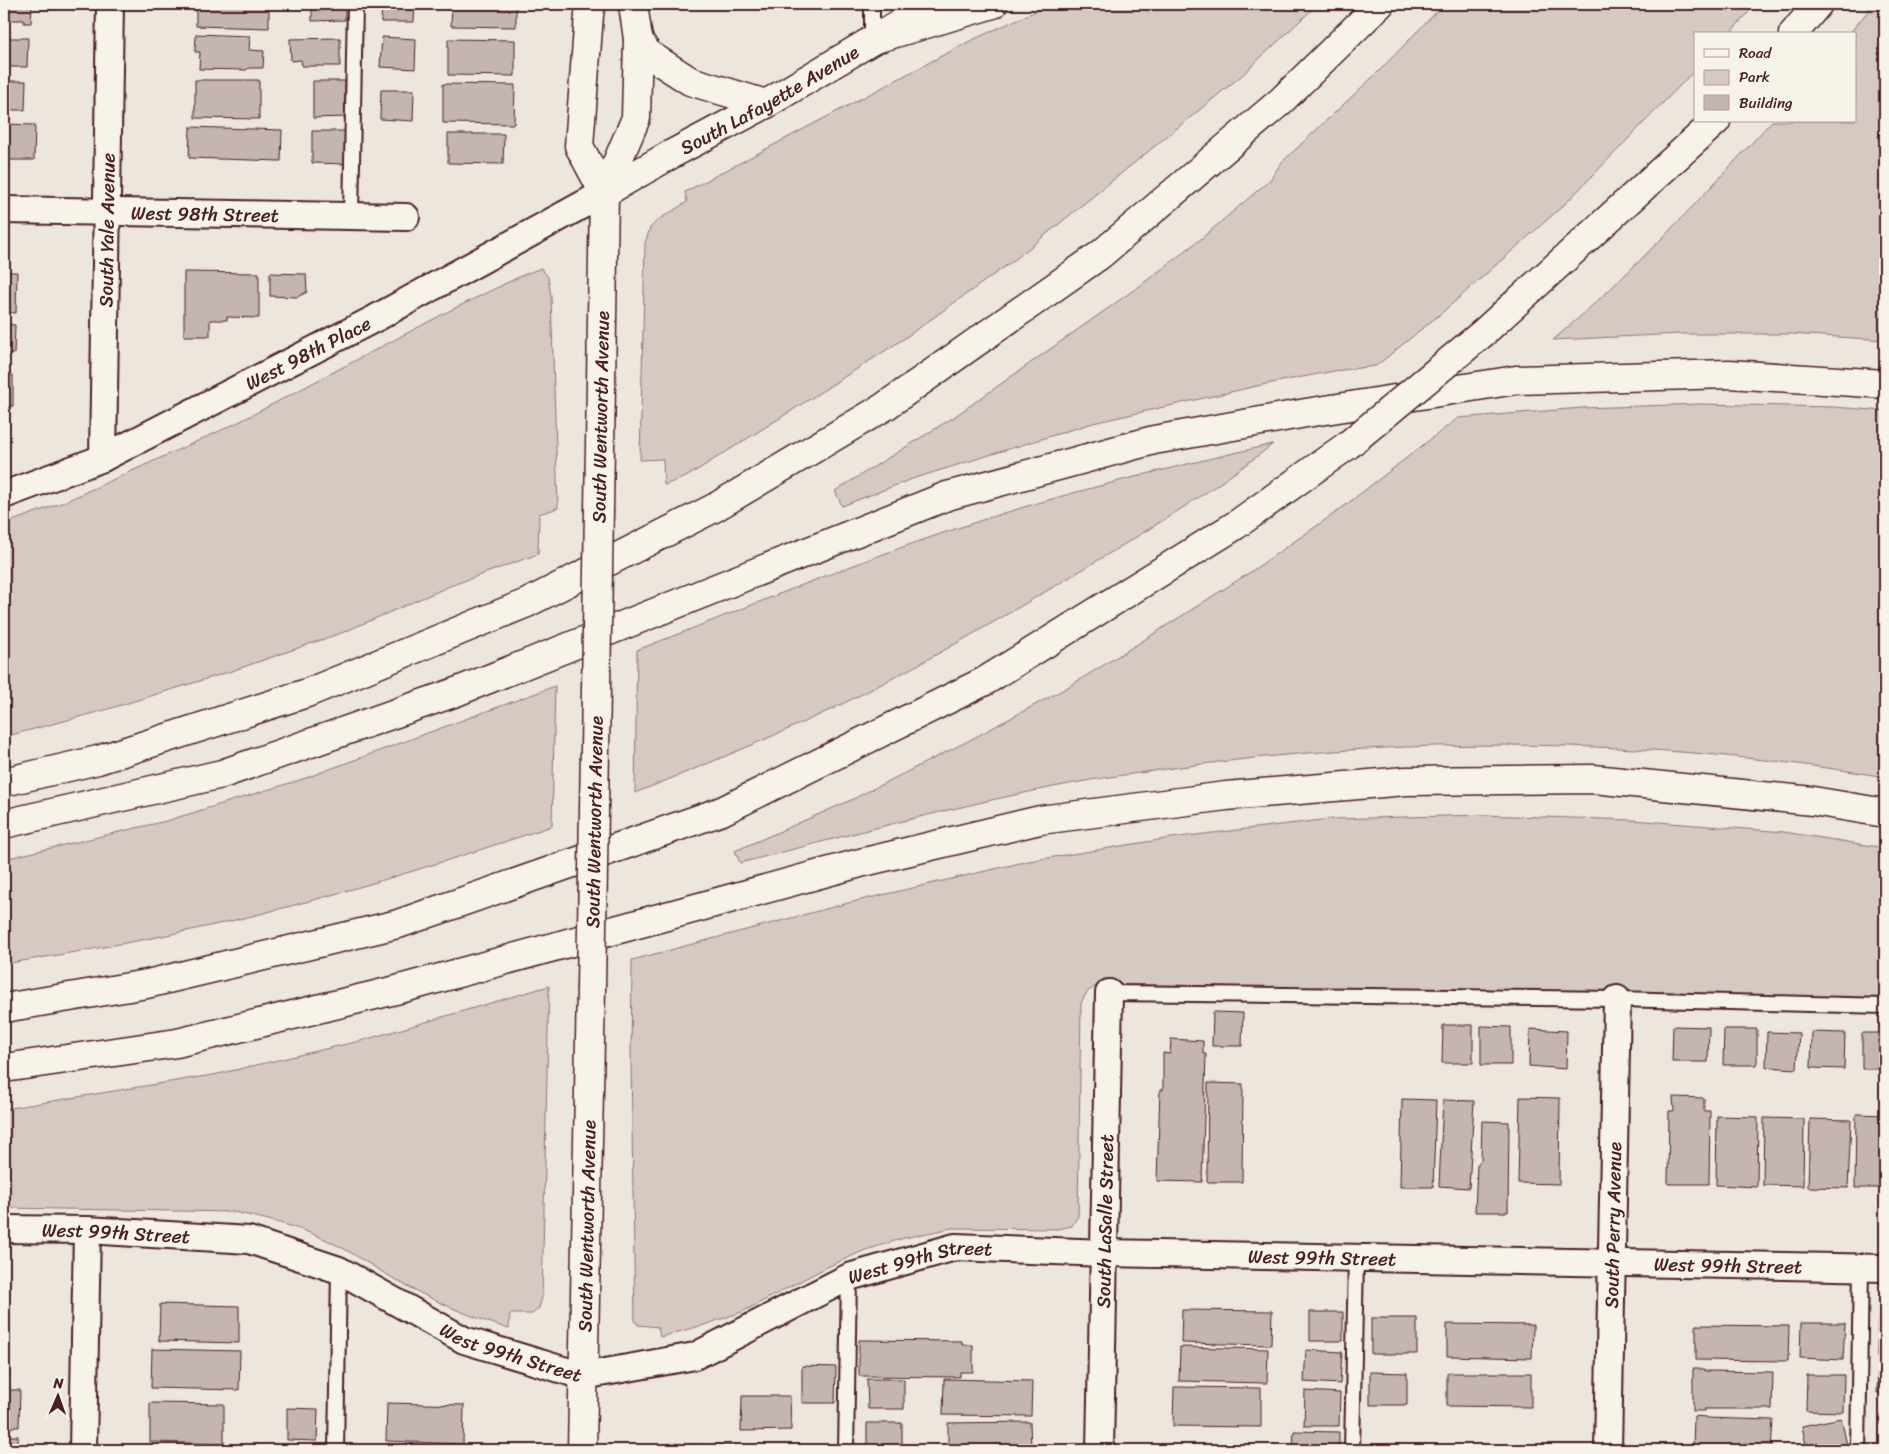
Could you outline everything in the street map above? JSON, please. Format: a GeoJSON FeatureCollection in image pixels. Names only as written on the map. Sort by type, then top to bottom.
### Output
{"type":"FeatureCollection","features":[{"type":"Feature","properties":{"kind":"main road","name":"South Wentworth Avenue"},"geometry":{"type":"LineString","coordinates":[[591,4],[579,146],[604,193]]}},
{"type":"Feature","properties":{"kind":"main road","name":"South Wentworth Avenue"},"geometry":{"type":"LineString","coordinates":[[582,1450],[604,193],[636,118],[638,39],[634,4]]}},
{"type":"Feature","properties":{"kind":"main road","name":"South Lafayette Avenue"},"geometry":{"type":"LineString","coordinates":[[604,193],[670,155],[766,104],[933,4]]}},
{"type":"Feature","properties":{"kind":"main road"},"geometry":{"type":"LineString","coordinates":[[872,40],[993,4]]}},
{"type":"Feature","properties":{"kind":"main road"},"geometry":{"type":"LineString","coordinates":[[4,782],[98,760],[307,693],[527,603],[714,508],[884,407],[1100,255],[1281,101],[1380,4]]}},
{"type":"Feature","properties":{"kind":"main road"},"geometry":{"type":"LineString","coordinates":[[1795,32],[1818,4]]}},
{"type":"Feature","properties":{"kind":"main road"},"geometry":{"type":"LineString","coordinates":[[638,39],[648,54],[690,81],[766,104]]}},
{"type":"Feature","properties":{"kind":"main road"},"geometry":{"type":"LineString","coordinates":[[4,1008],[148,984],[398,924],[722,811],[985,681],[1236,525],[1348,444],[1483,333],[1715,122]]}},
{"type":"Feature","properties":{"kind":"main road"},"geometry":{"type":"LineString","coordinates":[[4,824],[222,774],[456,692],[948,496],[1154,440],[1306,413],[1516,380],[1729,374],[1885,384]]}},
{"type":"Feature","properties":{"kind":"main road"},"geometry":{"type":"LineString","coordinates":[[4,1068],[177,1043],[400,988],[860,863],[1040,820],[1226,796],[1406,781],[1583,779],[1812,801],[1885,813]]}},
{"type":"Feature","properties":{"kind":"street","name":"South Yale Avenue"},"geometry":{"type":"LineString","coordinates":[[103,458],[110,4]]}},
{"type":"Feature","properties":{"kind":"street","name":"West 98th Place"},"geometry":{"type":"LineString","coordinates":[[4,495],[103,458],[376,318],[604,193]]}},
{"type":"Feature","properties":{"kind":"street","name":"West 98th Street"},"geometry":{"type":"LineString","coordinates":[[4,210],[406,217]]}},
{"type":"Feature","properties":{"kind":"street","name":"South LaSalle Street"},"geometry":{"type":"LineString","coordinates":[[1100,1450],[1109,993]]}},
{"type":"Feature","properties":{"kind":"street","name":"South Perry Avenue"},"geometry":{"type":"LineString","coordinates":[[1608,1450],[1617,999]]}},
{"type":"Feature","properties":{"kind":"street","name":"West 99th Street"},"geometry":{"type":"LineString","coordinates":[[4,1229],[87,1230],[248,1240],[339,1270],[464,1340],[583,1376],[695,1356],[849,1277],[954,1248],[1104,1253],[1873,1268]]}},
{"type":"Feature","properties":{"kind":"street"},"geometry":{"type":"LineString","coordinates":[[84,1450],[87,1230]]}},
{"type":"Feature","properties":{"kind":"lane"},"geometry":{"type":"LineString","coordinates":[[351,216],[355,4]]}},
{"type":"Feature","properties":{"kind":"lane"},"geometry":{"type":"LineString","coordinates":[[872,4],[872,40]]}},
{"type":"Feature","properties":{"kind":"lane"},"geometry":{"type":"LineString","coordinates":[[1109,993],[1617,999],[1885,1006]]}},
{"type":"Feature","properties":{"kind":"lane"},"geometry":{"type":"LineString","coordinates":[[1352,1450],[1356,1258]]}},
{"type":"Feature","properties":{"kind":"lane"},"geometry":{"type":"LineString","coordinates":[[1858,1450],[1873,1268]]}},
{"type":"Feature","properties":{"kind":"lane"},"geometry":{"type":"LineString","coordinates":[[336,1450],[339,1270]]}},
{"type":"Feature","properties":{"kind":"lane"},"geometry":{"type":"LineString","coordinates":[[846,1450],[849,1277]]}},
{"type":"Feature","properties":{"kind":"green space"},"geometry":{"type":"Polygon","coordinates":[[[1051,4],[1318,4],[1240,77],[1017,258],[902,340],[686,477],[664,485],[663,459],[640,460],[645,243],[650,228],[658,220],[687,202],[685,192],[968,42],[1051,4]]]}},
{"type":"Feature","properties":{"kind":"green space"},"geometry":{"type":"Polygon","coordinates":[[[1444,4],[1756,4],[1731,32],[1694,32],[1694,71],[1565,204],[1444,311],[1376,366],[1334,371],[1266,384],[1093,423],[912,479],[842,506],[835,491],[954,417],[1141,285],[1202,238],[1270,180],[1281,163],[1376,74],[1444,4]]]}},
{"type":"Feature","properties":{"kind":"green space"},"geometry":{"type":"Polygon","coordinates":[[[1874,4],[1885,4],[1885,340],[1791,334],[1680,334],[1553,340],[1639,262],[1771,122],[1856,122],[1856,32],[1851,32],[1874,4]]]}},
{"type":"Feature","properties":{"kind":"green space"},"geometry":{"type":"Polygon","coordinates":[[[541,268],[548,277],[551,296],[558,508],[539,514],[538,554],[450,586],[344,632],[229,672],[105,710],[4,737],[4,524],[64,502],[237,423],[449,311],[541,268]]]}},
{"type":"Feature","properties":{"kind":"green space"},"geometry":{"type":"Polygon","coordinates":[[[1701,404],[1833,407],[1885,411],[1885,777],[1796,764],[1706,754],[1616,748],[1526,745],[1345,750],[1256,758],[1085,781],[948,810],[740,863],[735,851],[849,801],[970,740],[1068,687],[1144,640],[1249,573],[1338,511],[1458,418],[1582,408],[1701,404]]]}},
{"type":"Feature","properties":{"kind":"green space"},"geometry":{"type":"Polygon","coordinates":[[[1273,444],[1229,477],[1161,522],[962,641],[830,710],[733,753],[635,793],[637,650],[873,558],[992,517],[1111,483],[1273,444]]]}},
{"type":"Feature","properties":{"kind":"green space"},"geometry":{"type":"Polygon","coordinates":[[[555,686],[552,826],[405,874],[225,923],[99,948],[4,964],[4,859],[166,821],[303,779],[555,686]]]}},
{"type":"Feature","properties":{"kind":"green space"},"geometry":{"type":"Polygon","coordinates":[[[1483,815],[1633,820],[1784,832],[1885,848],[1885,999],[1099,984],[1087,992],[1081,1003],[1078,1216],[1072,1226],[1058,1229],[952,1228],[904,1238],[863,1251],[827,1267],[742,1312],[704,1325],[660,1337],[658,1327],[638,1325],[635,1321],[631,1061],[632,960],[852,902],[1029,861],[1171,838],[1330,819],[1483,815]]]}},
{"type":"Feature","properties":{"kind":"green space"},"geometry":{"type":"Polygon","coordinates":[[[549,986],[542,1298],[539,1308],[532,1314],[510,1314],[509,1329],[471,1316],[435,1300],[318,1236],[287,1225],[255,1217],[234,1212],[4,1208],[4,1109],[218,1074],[364,1040],[549,986]]]}},
{"type":"Feature","properties":{"kind":"building"},"geometry":{"type":"Polygon","coordinates":[[[4,4],[32,4],[31,23],[24,23],[24,20],[4,20],[4,4]]]}},
{"type":"Feature","properties":{"kind":"building"},"geometry":{"type":"Polygon","coordinates":[[[196,4],[269,4],[269,28],[196,26],[196,4]]]}},
{"type":"Feature","properties":{"kind":"building"},"geometry":{"type":"Polygon","coordinates":[[[312,4],[345,4],[345,20],[312,21],[312,4]]]}},
{"type":"Feature","properties":{"kind":"building"},"geometry":{"type":"Polygon","coordinates":[[[382,4],[415,4],[414,22],[381,22],[382,4]]]}},
{"type":"Feature","properties":{"kind":"building"},"geometry":{"type":"Polygon","coordinates":[[[452,4],[516,4],[516,27],[451,26],[452,4]]]}},
{"type":"Feature","properties":{"kind":"building"},"geometry":{"type":"Polygon","coordinates":[[[196,34],[250,36],[249,50],[264,51],[263,68],[249,68],[246,70],[199,69],[200,52],[195,52],[196,34]]]}},
{"type":"Feature","properties":{"kind":"building"},"geometry":{"type":"Polygon","coordinates":[[[382,37],[416,39],[415,69],[380,67],[382,37]]]}},
{"type":"Feature","properties":{"kind":"building"},"geometry":{"type":"Polygon","coordinates":[[[4,38],[28,38],[27,67],[4,67],[4,38]]]}},
{"type":"Feature","properties":{"kind":"building"},"geometry":{"type":"Polygon","coordinates":[[[340,38],[340,66],[302,66],[301,60],[291,61],[290,39],[340,38]]]}},
{"type":"Feature","properties":{"kind":"building"},"geometry":{"type":"Polygon","coordinates":[[[448,39],[515,40],[515,76],[448,75],[448,39]]]}},
{"type":"Feature","properties":{"kind":"building"},"geometry":{"type":"Polygon","coordinates":[[[195,80],[259,80],[259,119],[195,118],[195,80]]]}},
{"type":"Feature","properties":{"kind":"building"},"geometry":{"type":"Polygon","coordinates":[[[4,81],[26,81],[25,110],[4,110],[4,81]]]}},
{"type":"Feature","properties":{"kind":"building"},"geometry":{"type":"Polygon","coordinates":[[[313,81],[345,81],[345,117],[313,118],[313,81]]]}},
{"type":"Feature","properties":{"kind":"building"},"geometry":{"type":"Polygon","coordinates":[[[443,84],[515,85],[514,124],[443,123],[443,84]]]}},
{"type":"Feature","properties":{"kind":"building"},"geometry":{"type":"Polygon","coordinates":[[[381,90],[414,90],[413,121],[380,119],[381,90]]]}},
{"type":"Feature","properties":{"kind":"building"},"geometry":{"type":"Polygon","coordinates":[[[4,124],[35,125],[34,160],[9,160],[9,163],[4,163],[4,124]]]}},
{"type":"Feature","properties":{"kind":"building"},"geometry":{"type":"Polygon","coordinates":[[[190,127],[282,130],[281,161],[189,158],[190,127]]]}},
{"type":"Feature","properties":{"kind":"building"},"geometry":{"type":"Polygon","coordinates":[[[312,131],[345,131],[345,164],[312,163],[312,131]]]}},
{"type":"Feature","properties":{"kind":"building"},"geometry":{"type":"Polygon","coordinates":[[[448,134],[504,134],[503,164],[448,163],[448,134]]]}},
{"type":"Feature","properties":{"kind":"building"},"geometry":{"type":"Polygon","coordinates":[[[4,272],[17,272],[16,313],[4,312],[4,272]]]}},
{"type":"Feature","properties":{"kind":"building"},"geometry":{"type":"Polygon","coordinates":[[[184,272],[259,273],[259,318],[227,317],[227,320],[210,320],[210,336],[184,336],[184,272]]]}},
{"type":"Feature","properties":{"kind":"building"},"geometry":{"type":"Polygon","coordinates":[[[270,273],[306,274],[307,292],[297,297],[270,296],[270,273]]]}},
{"type":"Feature","properties":{"kind":"building"},"geometry":{"type":"Polygon","coordinates":[[[4,324],[15,325],[14,354],[4,354],[4,324]]]}},
{"type":"Feature","properties":{"kind":"building"},"geometry":{"type":"Polygon","coordinates":[[[13,375],[13,406],[4,406],[4,376],[13,375]]]}},
{"type":"Feature","properties":{"kind":"building"},"geometry":{"type":"Polygon","coordinates":[[[1213,1012],[1243,1013],[1242,1046],[1212,1046],[1213,1012]]]}},
{"type":"Feature","properties":{"kind":"building"},"geometry":{"type":"Polygon","coordinates":[[[1443,1025],[1473,1025],[1473,1063],[1442,1063],[1443,1025]]]}},
{"type":"Feature","properties":{"kind":"building"},"geometry":{"type":"Polygon","coordinates":[[[1481,1026],[1511,1027],[1511,1065],[1481,1065],[1481,1026]]]}},
{"type":"Feature","properties":{"kind":"building"},"geometry":{"type":"Polygon","coordinates":[[[1673,1026],[1709,1027],[1708,1062],[1672,1062],[1673,1026]]]}},
{"type":"Feature","properties":{"kind":"building"},"geometry":{"type":"Polygon","coordinates":[[[1530,1029],[1567,1031],[1566,1069],[1529,1066],[1530,1029]]]}},
{"type":"Feature","properties":{"kind":"building"},"geometry":{"type":"Polygon","coordinates":[[[1724,1029],[1757,1029],[1757,1065],[1723,1065],[1724,1029]]]}},
{"type":"Feature","properties":{"kind":"building"},"geometry":{"type":"Polygon","coordinates":[[[1767,1032],[1799,1033],[1797,1069],[1766,1067],[1767,1032]]]}},
{"type":"Feature","properties":{"kind":"building"},"geometry":{"type":"Polygon","coordinates":[[[1812,1032],[1845,1033],[1844,1069],[1811,1068],[1812,1032]]]}},
{"type":"Feature","properties":{"kind":"building"},"geometry":{"type":"Polygon","coordinates":[[[1862,1033],[1885,1033],[1885,1069],[1862,1069],[1862,1033]]]}},
{"type":"Feature","properties":{"kind":"building"},"geometry":{"type":"Polygon","coordinates":[[[1171,1039],[1203,1041],[1203,1054],[1206,1054],[1202,1182],[1157,1181],[1160,1090],[1163,1090],[1163,1053],[1170,1054],[1171,1039]]]}},
{"type":"Feature","properties":{"kind":"building"},"geometry":{"type":"Polygon","coordinates":[[[1208,1083],[1243,1084],[1242,1182],[1207,1182],[1208,1083]]]}},
{"type":"Feature","properties":{"kind":"building"},"geometry":{"type":"Polygon","coordinates":[[[1520,1097],[1560,1098],[1559,1184],[1518,1183],[1520,1097]]]}},
{"type":"Feature","properties":{"kind":"building"},"geometry":{"type":"Polygon","coordinates":[[[1673,1097],[1704,1098],[1704,1111],[1710,1111],[1709,1184],[1668,1184],[1669,1111],[1674,1111],[1673,1097]]]}},
{"type":"Feature","properties":{"kind":"building"},"geometry":{"type":"Polygon","coordinates":[[[1402,1099],[1436,1100],[1433,1187],[1400,1187],[1402,1099]]]}},
{"type":"Feature","properties":{"kind":"building"},"geometry":{"type":"Polygon","coordinates":[[[1443,1100],[1474,1101],[1469,1188],[1439,1186],[1443,1100]]]}},
{"type":"Feature","properties":{"kind":"building"},"geometry":{"type":"Polygon","coordinates":[[[1856,1114],[1885,1115],[1885,1188],[1855,1188],[1856,1114]]]}},
{"type":"Feature","properties":{"kind":"building"},"geometry":{"type":"Polygon","coordinates":[[[1717,1116],[1758,1117],[1757,1187],[1716,1185],[1717,1116]]]}},
{"type":"Feature","properties":{"kind":"building"},"geometry":{"type":"Polygon","coordinates":[[[1764,1118],[1804,1119],[1803,1186],[1763,1185],[1764,1118]]]}},
{"type":"Feature","properties":{"kind":"building"},"geometry":{"type":"Polygon","coordinates":[[[1810,1119],[1851,1120],[1848,1188],[1808,1187],[1810,1119]]]}},
{"type":"Feature","properties":{"kind":"building"},"geometry":{"type":"Polygon","coordinates":[[[1482,1121],[1509,1122],[1508,1212],[1475,1212],[1477,1165],[1481,1160],[1482,1121]]]}},
{"type":"Feature","properties":{"kind":"building"},"geometry":{"type":"Polygon","coordinates":[[[5,1291],[5,1332],[4,1332],[5,1291]]]}},
{"type":"Feature","properties":{"kind":"building"},"geometry":{"type":"Polygon","coordinates":[[[160,1304],[239,1306],[239,1343],[159,1341],[160,1304]]]}},
{"type":"Feature","properties":{"kind":"building"},"geometry":{"type":"Polygon","coordinates":[[[1182,1310],[1272,1311],[1271,1345],[1181,1343],[1182,1310]]]}},
{"type":"Feature","properties":{"kind":"building"},"geometry":{"type":"Polygon","coordinates":[[[1310,1312],[1343,1312],[1343,1341],[1310,1341],[1310,1312]]]}},
{"type":"Feature","properties":{"kind":"building"},"geometry":{"type":"Polygon","coordinates":[[[1371,1318],[1417,1318],[1417,1354],[1371,1354],[1371,1318]]]}},
{"type":"Feature","properties":{"kind":"building"},"geometry":{"type":"Polygon","coordinates":[[[1878,1321],[1885,1321],[1885,1357],[1877,1357],[1878,1321]]]}},
{"type":"Feature","properties":{"kind":"building"},"geometry":{"type":"Polygon","coordinates":[[[1801,1323],[1845,1323],[1843,1360],[1800,1358],[1801,1323]]]}},
{"type":"Feature","properties":{"kind":"building"},"geometry":{"type":"Polygon","coordinates":[[[1447,1324],[1533,1325],[1532,1358],[1447,1356],[1447,1324]]]}},
{"type":"Feature","properties":{"kind":"building"},"geometry":{"type":"Polygon","coordinates":[[[1696,1325],[1789,1326],[1788,1361],[1696,1360],[1696,1325]]]}},
{"type":"Feature","properties":{"kind":"building"},"geometry":{"type":"Polygon","coordinates":[[[4,1339],[9,1339],[9,1376],[4,1376],[4,1339]]]}},
{"type":"Feature","properties":{"kind":"building"},"geometry":{"type":"Polygon","coordinates":[[[859,1340],[962,1341],[962,1345],[973,1345],[973,1372],[960,1372],[960,1377],[859,1376],[859,1340]]]}},
{"type":"Feature","properties":{"kind":"building"},"geometry":{"type":"Polygon","coordinates":[[[1180,1347],[1268,1349],[1267,1383],[1179,1381],[1180,1347]]]}},
{"type":"Feature","properties":{"kind":"building"},"geometry":{"type":"Polygon","coordinates":[[[152,1349],[240,1351],[239,1390],[151,1388],[152,1349]]]}},
{"type":"Feature","properties":{"kind":"building"},"geometry":{"type":"Polygon","coordinates":[[[1306,1350],[1342,1352],[1340,1384],[1304,1382],[1306,1350]]]}},
{"type":"Feature","properties":{"kind":"building"},"geometry":{"type":"Polygon","coordinates":[[[1878,1363],[1885,1363],[1885,1393],[1877,1393],[1878,1363]]]}},
{"type":"Feature","properties":{"kind":"building"},"geometry":{"type":"Polygon","coordinates":[[[802,1366],[836,1367],[835,1403],[802,1403],[802,1366]]]}},
{"type":"Feature","properties":{"kind":"building"},"geometry":{"type":"Polygon","coordinates":[[[1693,1369],[1704,1369],[1705,1371],[1773,1372],[1772,1409],[1704,1409],[1704,1411],[1693,1411],[1693,1369]]]}},
{"type":"Feature","properties":{"kind":"building"},"geometry":{"type":"Polygon","coordinates":[[[1370,1372],[1407,1373],[1407,1405],[1370,1405],[1370,1372]]]}},
{"type":"Feature","properties":{"kind":"building"},"geometry":{"type":"Polygon","coordinates":[[[1447,1373],[1531,1373],[1531,1407],[1447,1406],[1447,1373]]]}},
{"type":"Feature","properties":{"kind":"building"},"geometry":{"type":"Polygon","coordinates":[[[1807,1375],[1844,1375],[1843,1412],[1806,1411],[1807,1375]]]}},
{"type":"Feature","properties":{"kind":"building"},"geometry":{"type":"Polygon","coordinates":[[[867,1379],[904,1379],[904,1409],[868,1409],[867,1379]]]}},
{"type":"Feature","properties":{"kind":"building"},"geometry":{"type":"Polygon","coordinates":[[[944,1379],[1032,1381],[1031,1416],[943,1415],[944,1379]]]}},
{"type":"Feature","properties":{"kind":"building"},"geometry":{"type":"Polygon","coordinates":[[[1174,1387],[1261,1388],[1261,1427],[1173,1426],[1174,1387]]]}},
{"type":"Feature","properties":{"kind":"building"},"geometry":{"type":"Polygon","coordinates":[[[4,1390],[20,1390],[19,1427],[4,1427],[4,1390]]]}},
{"type":"Feature","properties":{"kind":"building"},"geometry":{"type":"Polygon","coordinates":[[[1305,1391],[1340,1393],[1339,1426],[1304,1426],[1305,1391]]]}},
{"type":"Feature","properties":{"kind":"building"},"geometry":{"type":"Polygon","coordinates":[[[742,1396],[790,1396],[791,1430],[741,1431],[742,1396]]]}},
{"type":"Feature","properties":{"kind":"building"},"geometry":{"type":"Polygon","coordinates":[[[150,1403],[224,1404],[224,1444],[150,1442],[150,1403]]]}},
{"type":"Feature","properties":{"kind":"building"},"geometry":{"type":"Polygon","coordinates":[[[387,1403],[464,1405],[463,1444],[386,1441],[387,1403]]]}},
{"type":"Feature","properties":{"kind":"building"},"geometry":{"type":"Polygon","coordinates":[[[287,1408],[318,1409],[317,1441],[287,1440],[287,1408]]]}},
{"type":"Feature","properties":{"kind":"building"},"geometry":{"type":"Polygon","coordinates":[[[1694,1416],[1773,1420],[1771,1450],[1693,1450],[1694,1416]]]}},
{"type":"Feature","properties":{"kind":"building"},"geometry":{"type":"Polygon","coordinates":[[[1841,1418],[1848,1450],[1807,1450],[1802,1426],[1841,1418]]]}},
{"type":"Feature","properties":{"kind":"building"},"geometry":{"type":"Polygon","coordinates":[[[1030,1422],[1031,1450],[948,1450],[948,1423],[1030,1422]]]}},
{"type":"Feature","properties":{"kind":"building"},"geometry":{"type":"Polygon","coordinates":[[[867,1423],[902,1423],[902,1450],[867,1450],[867,1423]]]}},
{"type":"Feature","properties":{"kind":"building"},"geometry":{"type":"Polygon","coordinates":[[[1294,1431],[1339,1432],[1339,1450],[1293,1450],[1294,1431]]]}},
{"type":"Feature","properties":{"kind":"building"},"geometry":{"type":"Polygon","coordinates":[[[4,1436],[18,1436],[18,1450],[4,1450],[4,1436]]]}},
{"type":"Feature","properties":{"kind":"building"},"geometry":{"type":"Polygon","coordinates":[[[668,1444],[747,1446],[746,1450],[668,1450],[668,1444]]]}}]}
